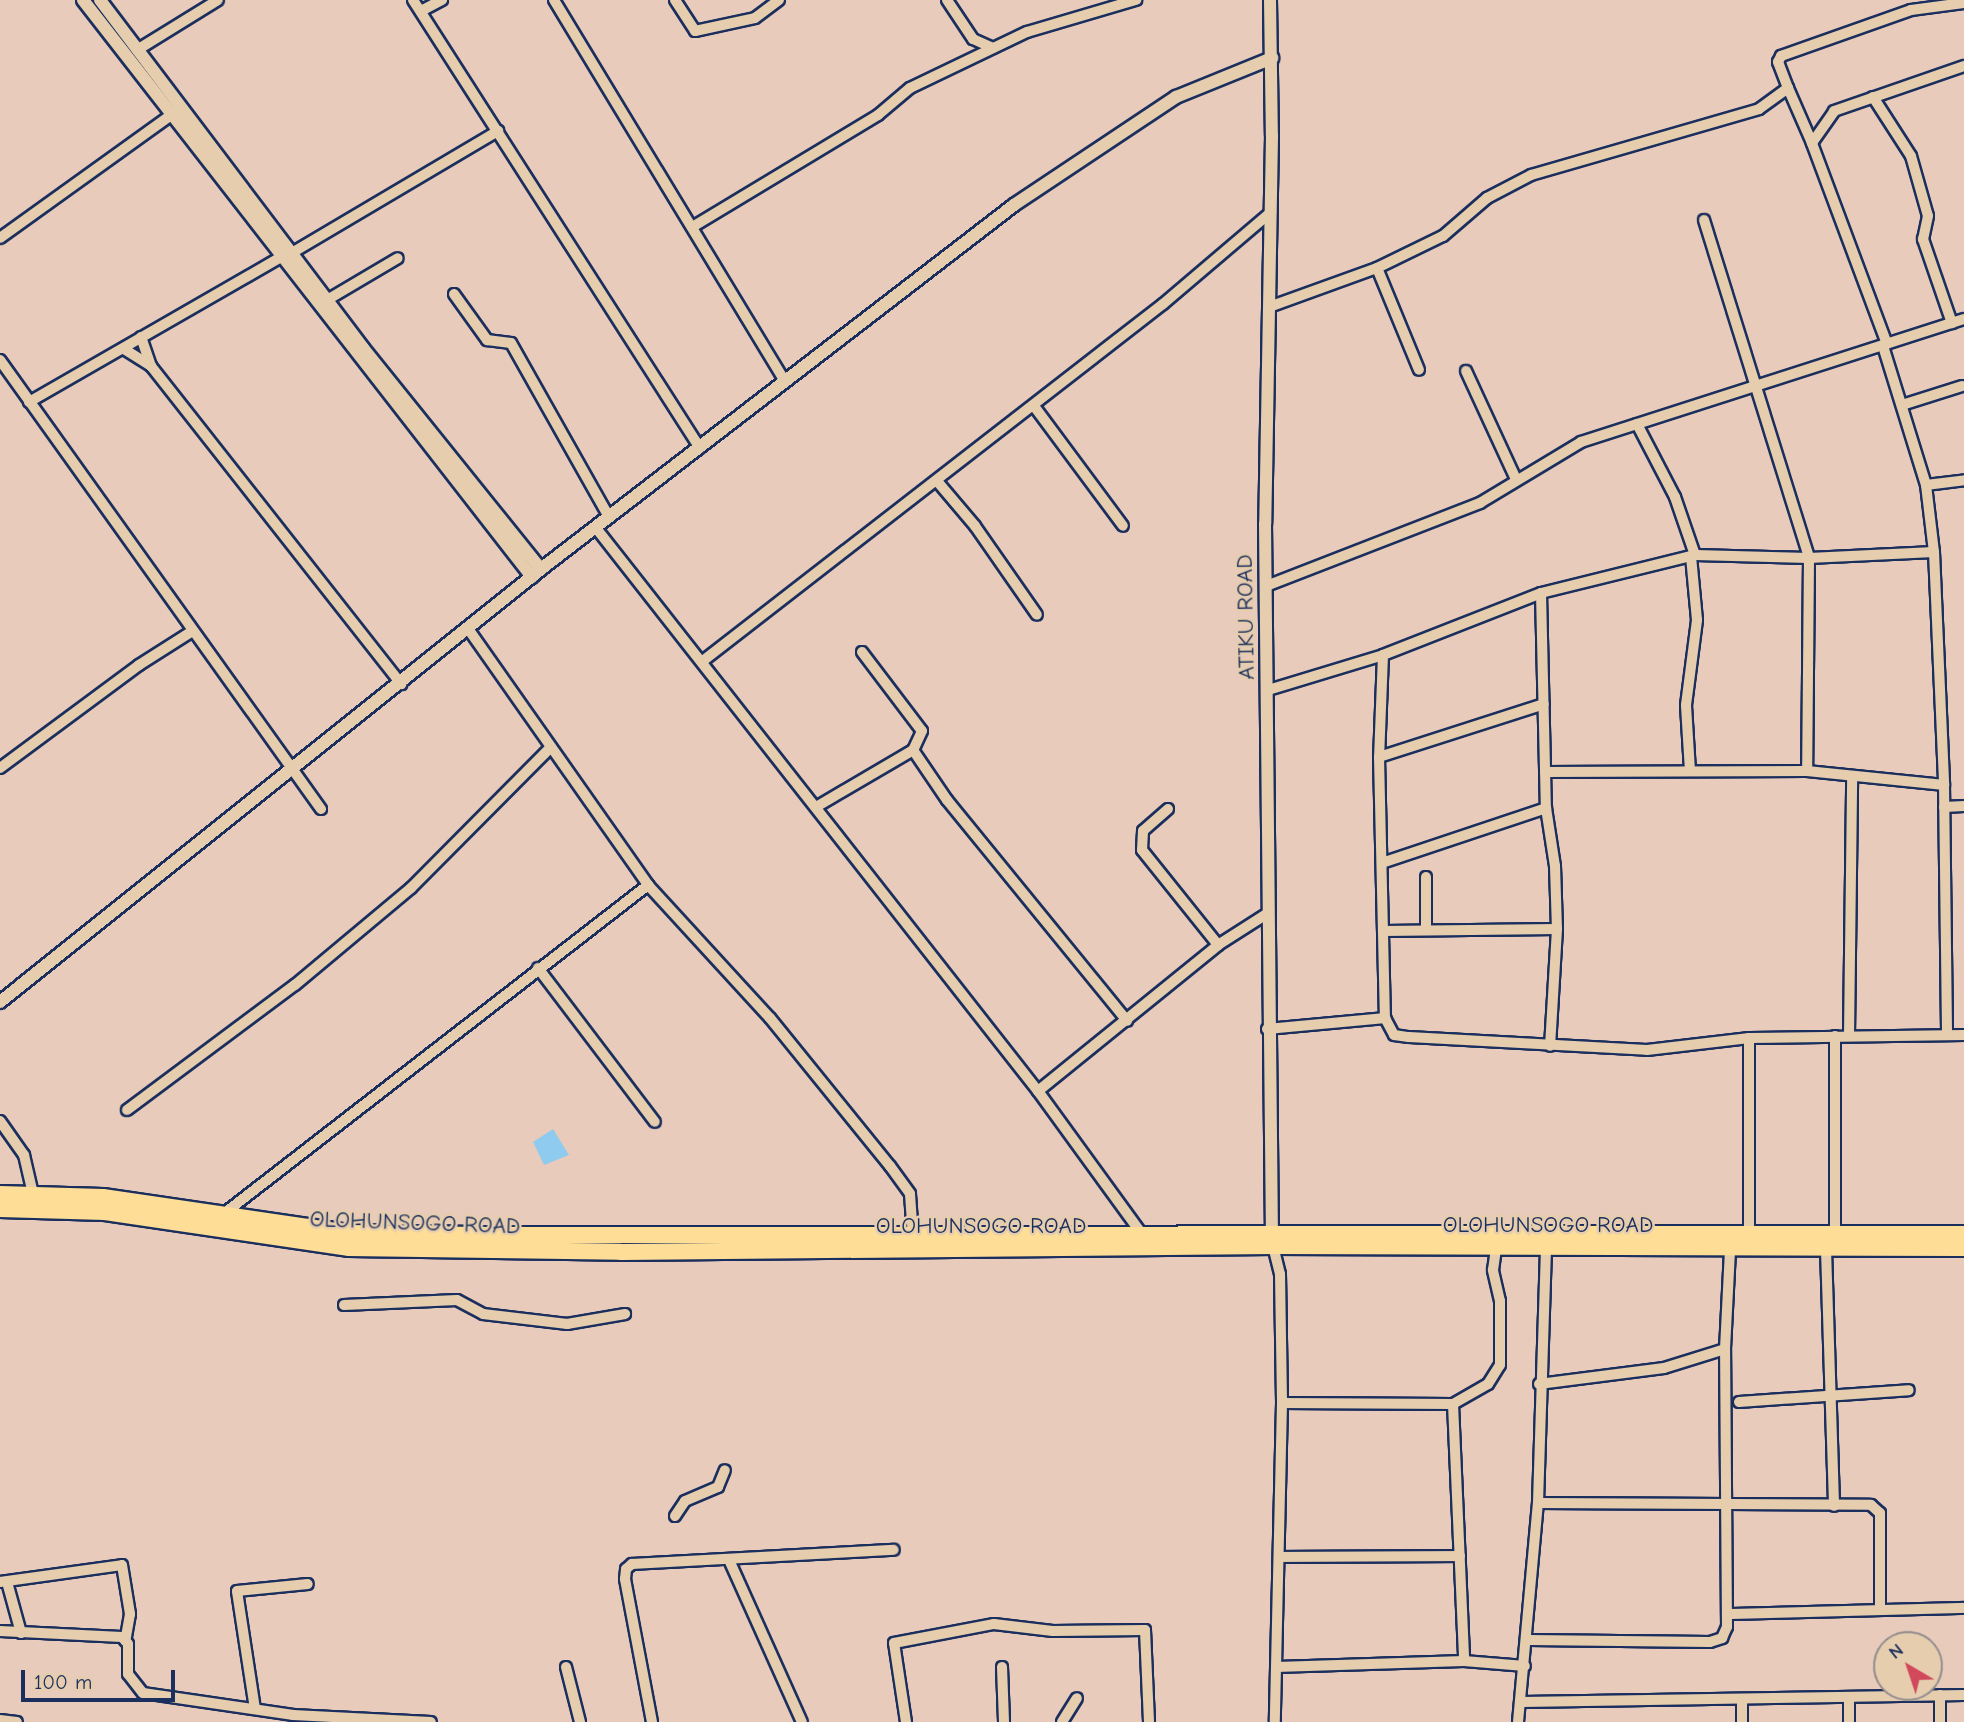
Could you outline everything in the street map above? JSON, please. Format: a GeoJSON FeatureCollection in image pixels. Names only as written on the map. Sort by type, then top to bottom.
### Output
{"type":"FeatureCollection","features":[{"type":"Feature","properties":{"kind":"main road","name":"OLOHUNSOGO ROAD"},"geometry":{"type":"LineString","coordinates":[[0,1194],[103,1197],[350,1233],[474,1242],[1271,1240],[1749,1235],[1964,1248]]}},
{"type":"Feature","properties":{"kind":"main road","name":"OLOHUNSOGO ROAD"},"geometry":{"type":"LineString","coordinates":[[0,1209],[105,1212],[348,1248],[474,1242],[913,1233],[1142,1234],[1496,1248],[1730,1249],[1964,1234]]}},
{"type":"Feature","properties":{"kind":"street"},"geometry":{"type":"LineString","coordinates":[[83,0],[176,112],[285,256],[537,573]]}},
{"type":"Feature","properties":{"kind":"street"},"geometry":{"type":"LineString","coordinates":[[100,0],[137,50],[176,112]]}},
{"type":"Feature","properties":{"kind":"street"},"geometry":{"type":"LineString","coordinates":[[137,50],[218,0]]}},
{"type":"Feature","properties":{"kind":"street"},"geometry":{"type":"LineString","coordinates":[[414,0],[700,448]]}},
{"type":"Feature","properties":{"kind":"street"},"geometry":{"type":"LineString","coordinates":[[421,11],[442,0]]}},
{"type":"Feature","properties":{"kind":"street"},"geometry":{"type":"LineString","coordinates":[[554,0],[694,226],[785,381]]}},
{"type":"Feature","properties":{"kind":"street"},"geometry":{"type":"LineString","coordinates":[[676,0],[695,31],[755,18],[779,0]]}},
{"type":"Feature","properties":{"kind":"street"},"geometry":{"type":"LineString","coordinates":[[947,0],[973,39],[993,48]]}},
{"type":"Feature","properties":{"kind":"street"},"geometry":{"type":"LineString","coordinates":[[694,226],[878,115],[910,88],[1027,32],[1136,0]]}},
{"type":"Feature","properties":{"kind":"street","name":"ATIKU ROAD"},"geometry":{"type":"LineString","coordinates":[[1270,0],[1272,58],[1265,538],[1268,690],[1267,1029],[1271,1240]]}},
{"type":"Feature","properties":{"kind":"street"},"geometry":{"type":"LineString","coordinates":[[1947,1035],[1944,785],[1934,552],[1926,485],[1885,345],[1812,143],[1779,62],[1781,56],[1911,10],[1964,3]]}},
{"type":"Feature","properties":{"kind":"street"},"geometry":{"type":"LineString","coordinates":[[967,62],[973,39]]}},
{"type":"Feature","properties":{"kind":"street"},"geometry":{"type":"LineString","coordinates":[[0,1002],[537,573],[1014,205],[1114,135],[1176,97],[1272,58]]}},
{"type":"Feature","properties":{"kind":"street"},"geometry":{"type":"LineString","coordinates":[[1812,143],[1834,111],[1964,66]]}},
{"type":"Feature","properties":{"kind":"street"},"geometry":{"type":"LineString","coordinates":[[1269,307],[1377,268],[1443,236],[1487,198],[1531,175],[1653,136],[1738,117],[1759,109],[1788,88]]}},
{"type":"Feature","properties":{"kind":"street"},"geometry":{"type":"LineString","coordinates":[[1873,97],[1911,156],[1927,216],[1923,239],[1952,323]]}},
{"type":"Feature","properties":{"kind":"street"},"geometry":{"type":"LineString","coordinates":[[0,238],[176,112]]}},
{"type":"Feature","properties":{"kind":"street"},"geometry":{"type":"LineString","coordinates":[[29,402],[498,131]]}},
{"type":"Feature","properties":{"kind":"street"},"geometry":{"type":"LineString","coordinates":[[704,660],[1163,304],[1270,212]]}},
{"type":"Feature","properties":{"kind":"street"},"geometry":{"type":"LineString","coordinates":[[1704,220],[1808,558],[1807,771]]}},
{"type":"Feature","properties":{"kind":"street"},"geometry":{"type":"LineString","coordinates":[[285,256],[327,300],[537,573]]}},
{"type":"Feature","properties":{"kind":"street"},"geometry":{"type":"LineString","coordinates":[[327,300],[398,258]]}},
{"type":"Feature","properties":{"kind":"street"},"geometry":{"type":"LineString","coordinates":[[1377,268],[1419,370]]}},
{"type":"Feature","properties":{"kind":"street"},"geometry":{"type":"LineString","coordinates":[[454,294],[487,340],[511,343],[609,517]]}},
{"type":"Feature","properties":{"kind":"street"},"geometry":{"type":"LineString","coordinates":[[1266,586],[1480,503],[1556,453],[1637,424],[1964,319]]}},
{"type":"Feature","properties":{"kind":"street"},"geometry":{"type":"LineString","coordinates":[[141,337],[151,366],[401,684]]}},
{"type":"Feature","properties":{"kind":"street"},"geometry":{"type":"LineString","coordinates":[[124,349],[151,366]]}},
{"type":"Feature","properties":{"kind":"street"},"geometry":{"type":"LineString","coordinates":[[0,360],[191,632],[321,809]]}},
{"type":"Feature","properties":{"kind":"street"},"geometry":{"type":"LineString","coordinates":[[1466,371],[1516,479]]}},
{"type":"Feature","properties":{"kind":"street"},"geometry":{"type":"LineString","coordinates":[[1902,405],[1962,386]]}},
{"type":"Feature","properties":{"kind":"street"},"geometry":{"type":"LineString","coordinates":[[1034,406],[1122,526]]}},
{"type":"Feature","properties":{"kind":"street"},"geometry":{"type":"LineString","coordinates":[[1637,424],[1675,497],[1693,556],[1697,620],[1686,705],[1690,771]]}},
{"type":"Feature","properties":{"kind":"street"},"geometry":{"type":"LineString","coordinates":[[1926,485],[1964,480]]}},
{"type":"Feature","properties":{"kind":"street"},"geometry":{"type":"LineString","coordinates":[[937,481],[975,526],[1037,615]]}},
{"type":"Feature","properties":{"kind":"street"},"geometry":{"type":"LineString","coordinates":[[596,528],[704,660],[1038,1091],[1142,1234]]}},
{"type":"Feature","properties":{"kind":"street"},"geometry":{"type":"LineString","coordinates":[[1268,690],[1383,655],[1541,593],[1693,556],[1808,558],[1934,552]]}},
{"type":"Feature","properties":{"kind":"street"},"geometry":{"type":"LineString","coordinates":[[1541,593],[1546,808],[1555,866],[1557,929],[1550,1046]]}},
{"type":"Feature","properties":{"kind":"street"},"geometry":{"type":"LineString","coordinates":[[469,630],[548,749],[648,885],[770,1017],[911,1194],[913,1233]]}},
{"type":"Feature","properties":{"kind":"street"},"geometry":{"type":"LineString","coordinates":[[0,768],[139,665],[191,632]]}},
{"type":"Feature","properties":{"kind":"street"},"geometry":{"type":"LineString","coordinates":[[816,807],[913,750],[922,732],[862,652]]}},
{"type":"Feature","properties":{"kind":"street"},"geometry":{"type":"LineString","coordinates":[[1383,655],[1379,757],[1385,1018],[1394,1035],[1550,1046],[1647,1049],[1749,1038],[1964,1035]]}},
{"type":"Feature","properties":{"kind":"street"},"geometry":{"type":"LineString","coordinates":[[1379,757],[1544,704]]}},
{"type":"Feature","properties":{"kind":"street"},"geometry":{"type":"LineString","coordinates":[[127,1110],[295,985],[411,888],[548,749]]}},
{"type":"Feature","properties":{"kind":"street"},"geometry":{"type":"LineString","coordinates":[[913,750],[947,800],[1127,1021]]}},
{"type":"Feature","properties":{"kind":"street"},"geometry":{"type":"LineString","coordinates":[[1545,772],[1807,771],[1944,785]]}},
{"type":"Feature","properties":{"kind":"street"},"geometry":{"type":"LineString","coordinates":[[1849,1036],[1852,776]]}},
{"type":"Feature","properties":{"kind":"street"},"geometry":{"type":"LineString","coordinates":[[1944,807],[1964,806]]}},
{"type":"Feature","properties":{"kind":"street"},"geometry":{"type":"LineString","coordinates":[[1382,863],[1546,808]]}},
{"type":"Feature","properties":{"kind":"street"},"geometry":{"type":"LineString","coordinates":[[1168,809],[1143,831],[1142,850],[1218,946]]}},
{"type":"Feature","properties":{"kind":"street"},"geometry":{"type":"LineString","coordinates":[[1426,877],[1426,929]]}},
{"type":"Feature","properties":{"kind":"street"},"geometry":{"type":"LineString","coordinates":[[222,1215],[648,885]]}},
{"type":"Feature","properties":{"kind":"street"},"geometry":{"type":"LineString","coordinates":[[1038,1091],[1218,946],[1268,913]]}},
{"type":"Feature","properties":{"kind":"street"},"geometry":{"type":"LineString","coordinates":[[1384,931],[1557,929]]}},
{"type":"Feature","properties":{"kind":"street"},"geometry":{"type":"LineString","coordinates":[[538,968],[654,1122]]}},
{"type":"Feature","properties":{"kind":"street"},"geometry":{"type":"LineString","coordinates":[[1267,1029],[1385,1018]]}},
{"type":"Feature","properties":{"kind":"street"},"geometry":{"type":"LineString","coordinates":[[1834,1506],[1830,1242],[1835,1036]]}},
{"type":"Feature","properties":{"kind":"street"},"geometry":{"type":"LineString","coordinates":[[1749,1038],[1749,1235]]}},
{"type":"Feature","properties":{"kind":"street"},"geometry":{"type":"LineString","coordinates":[[0,1121],[24,1155],[33,1194]]}},
{"type":"Feature","properties":{"kind":"street"},"geometry":{"type":"LineString","coordinates":[[1271,1240],[1280,1274],[1282,1404],[1275,1722]]}},
{"type":"Feature","properties":{"kind":"street"},"geometry":{"type":"LineString","coordinates":[[1282,1404],[1453,1404],[1488,1384],[1500,1365],[1500,1301],[1493,1270],[1496,1248]]}},
{"type":"Feature","properties":{"kind":"street"},"geometry":{"type":"LineString","coordinates":[[1518,1722],[1528,1640],[1538,1503],[1539,1384],[1546,1248]]}},
{"type":"Feature","properties":{"kind":"street"},"geometry":{"type":"LineString","coordinates":[[1528,1640],[1710,1642],[1722,1638],[1727,1614],[1725,1349],[1730,1249]]}},
{"type":"Feature","properties":{"kind":"street"},"geometry":{"type":"LineString","coordinates":[[344,1305],[457,1300],[482,1314],[567,1324],[625,1314]]}},
{"type":"Feature","properties":{"kind":"street"},"geometry":{"type":"LineString","coordinates":[[1539,1384],[1664,1368],[1725,1349]]}},
{"type":"Feature","properties":{"kind":"street"},"geometry":{"type":"LineString","coordinates":[[1739,1402],[1909,1390]]}},
{"type":"Feature","properties":{"kind":"street"},"geometry":{"type":"LineString","coordinates":[[1453,1404],[1464,1661]]}},
{"type":"Feature","properties":{"kind":"street"},"geometry":{"type":"LineString","coordinates":[[675,1516],[685,1501],[718,1487],[725,1470]]}},
{"type":"Feature","properties":{"kind":"street"},"geometry":{"type":"LineString","coordinates":[[1538,1503],[1727,1508],[1871,1505],[1880,1513],[1880,1609]]}},
{"type":"Feature","properties":{"kind":"street"},"geometry":{"type":"LineString","coordinates":[[652,1722],[626,1569],[632,1564],[657,1561],[730,1562],[894,1550]]}},
{"type":"Feature","properties":{"kind":"street"},"geometry":{"type":"LineString","coordinates":[[1279,1557],[1460,1556]]}},
{"type":"Feature","properties":{"kind":"street"},"geometry":{"type":"LineString","coordinates":[[730,1562],[802,1722]]}},
{"type":"Feature","properties":{"kind":"street"},"geometry":{"type":"LineString","coordinates":[[21,1633],[4,1582],[122,1565],[130,1614],[125,1641],[128,1674],[143,1693],[255,1709],[292,1718],[431,1722]]}},
{"type":"Feature","properties":{"kind":"street"},"geometry":{"type":"LineString","coordinates":[[255,1709],[237,1591],[308,1584]]}},
{"type":"Feature","properties":{"kind":"street"},"geometry":{"type":"LineString","coordinates":[[1727,1614],[1964,1608]]}},
{"type":"Feature","properties":{"kind":"street"},"geometry":{"type":"LineString","coordinates":[[906,1722],[894,1643],[994,1624],[1053,1631],[1145,1630],[1149,1722]]}},
{"type":"Feature","properties":{"kind":"street"},"geometry":{"type":"LineString","coordinates":[[0,1631],[113,1634],[125,1641]]}},
{"type":"Feature","properties":{"kind":"street"},"geometry":{"type":"LineString","coordinates":[[1276,1667],[1464,1661],[1525,1666]]}},
{"type":"Feature","properties":{"kind":"street"},"geometry":{"type":"LineString","coordinates":[[566,1667],[580,1722]]}},
{"type":"Feature","properties":{"kind":"street"},"geometry":{"type":"LineString","coordinates":[[1002,1667],[1004,1722]]}},
{"type":"Feature","properties":{"kind":"street"},"geometry":{"type":"LineString","coordinates":[[1943,1695],[1964,1695]]}},
{"type":"Feature","properties":{"kind":"street"},"geometry":{"type":"LineString","coordinates":[[1522,1702],[1742,1701],[1873,1696]]}},
{"type":"Feature","properties":{"kind":"street"},"geometry":{"type":"LineString","coordinates":[[1849,1697],[1849,1722]]}},
{"type":"Feature","properties":{"kind":"street"},"geometry":{"type":"LineString","coordinates":[[1062,1722],[1077,1698]]}},
{"type":"Feature","properties":{"kind":"street"},"geometry":{"type":"LineString","coordinates":[[1742,1701],[1742,1722]]}},
{"type":"Feature","properties":{"kind":"street"},"geometry":{"type":"LineString","coordinates":[[1940,1701],[1940,1722]]}},
{"type":"Feature","properties":{"kind":"street"},"geometry":{"type":"LineString","coordinates":[[0,1720],[17,1722]]}},
{"type":"Feature","properties":{"kind":"water"},"geometry":{"type":"Polygon","coordinates":[[[553,1129],[569,1155],[544,1165],[533,1142],[553,1129]]]}}]}
